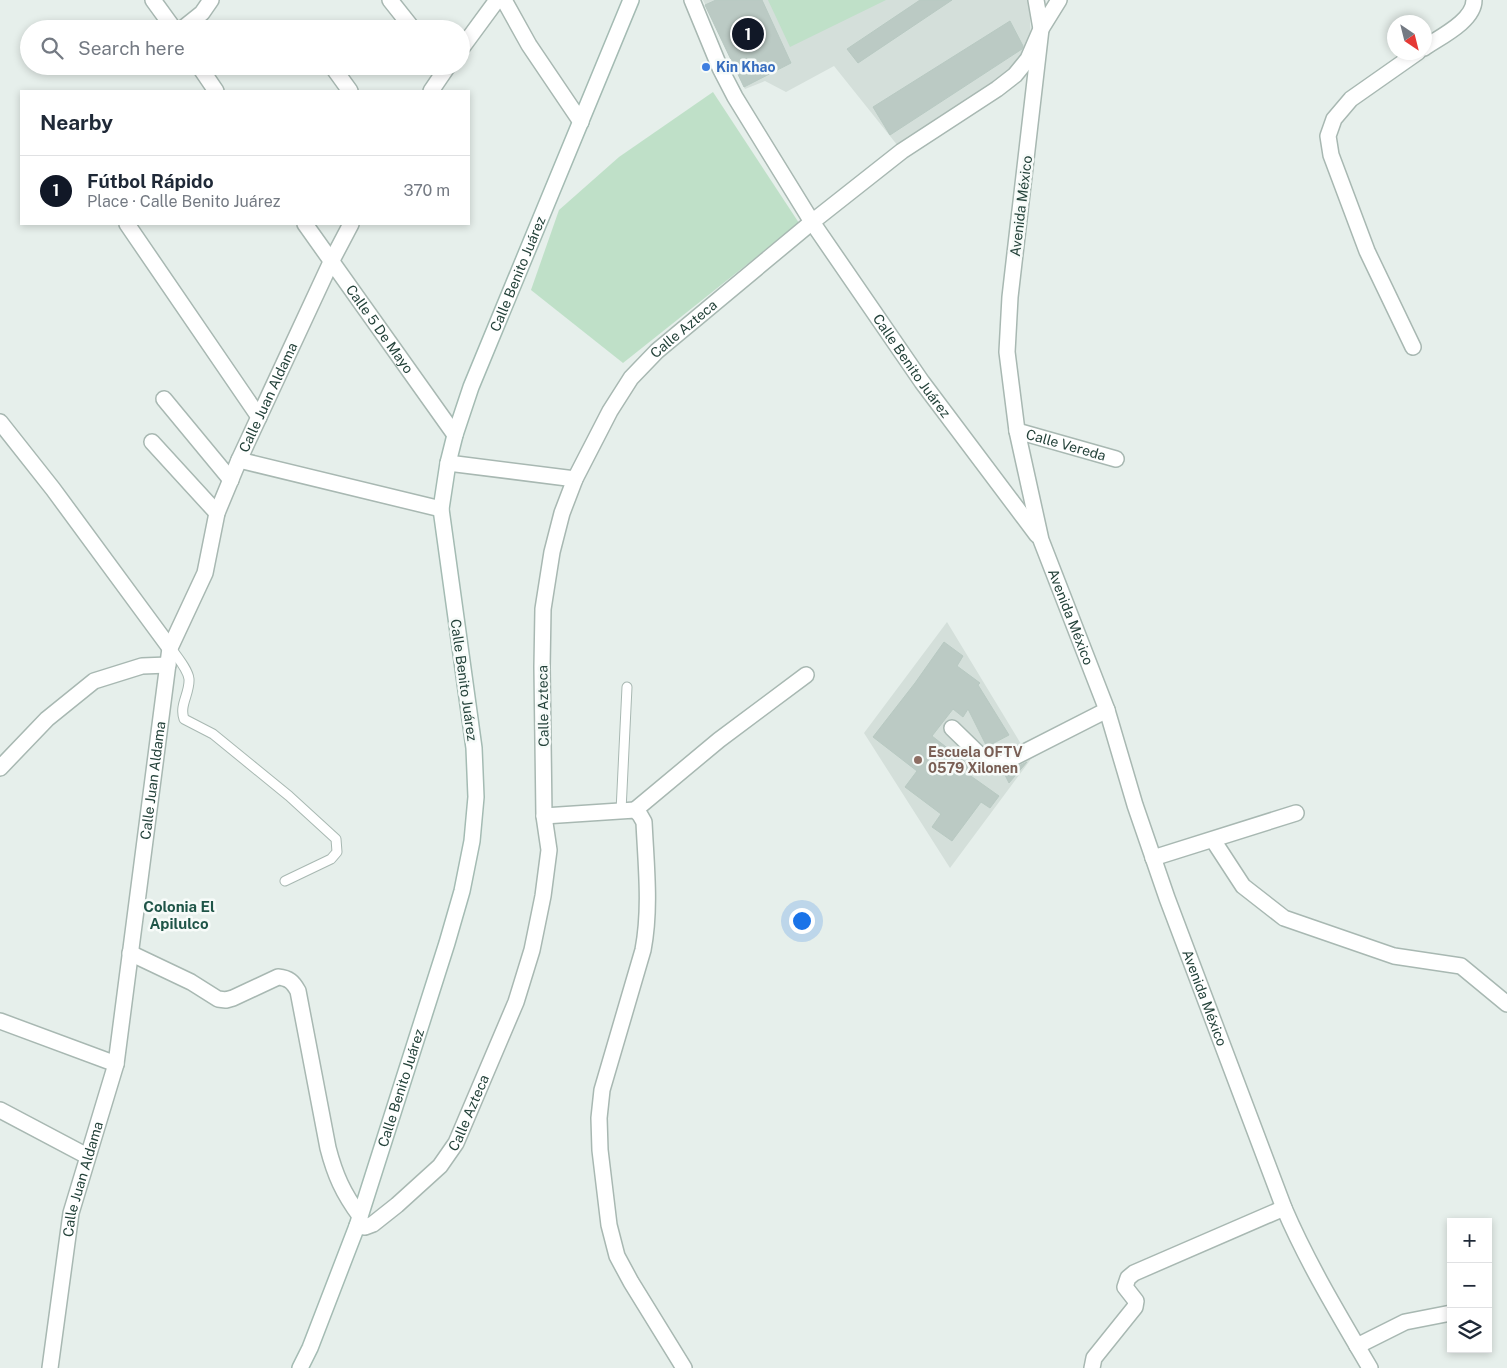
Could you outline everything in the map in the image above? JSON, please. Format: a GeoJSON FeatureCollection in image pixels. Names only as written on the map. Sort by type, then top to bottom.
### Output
{"type":"FeatureCollection","features":[{"type":"Feature","properties":{"kind":"street"},"geometry":{"type":"LineString","coordinates":[[153,0],[167,20]]}},
{"type":"Feature","properties":{"kind":"street"},"geometry":{"type":"LineString","coordinates":[[193,20],[202,13],[211,0]]}},
{"type":"Feature","properties":{"kind":"street"},"geometry":{"type":"LineString","coordinates":[[390,0],[405,20]]}},
{"type":"Feature","properties":{"kind":"street"},"geometry":{"type":"LineString","coordinates":[[470,37],[497,0]]}},
{"type":"Feature","properties":{"kind":"street"},"geometry":{"type":"LineString","coordinates":[[504,0],[529,45],[581,122]]}},
{"type":"Feature","properties":{"kind":"street","name":"Calle Benito Juárez"},"geometry":{"type":"LineString","coordinates":[[300,1368],[310,1348],[359,1221],[447,943],[462,891],[472,841],[476,796],[474,748],[441,509],[448,463],[471,387],[631,0]]}},
{"type":"Feature","properties":{"kind":"street","name":"Calle Benito Juárez"},"geometry":{"type":"LineString","coordinates":[[692,0],[720,68],[812,222],[922,382],[1041,540]]}},
{"type":"Feature","properties":{"kind":"street","name":"Avenida México"},"geometry":{"type":"LineString","coordinates":[[1036,0],[1041,29],[1010,297],[1008,352],[1017,431],[1041,540],[1107,710],[1135,806],[1153,858],[1284,1208],[1301,1248],[1370,1368]]}},
{"type":"Feature","properties":{"kind":"street","name":"Calle Azteca"},"geometry":{"type":"LineString","coordinates":[[359,1221],[365,1227],[373,1224],[440,1166],[456,1143],[516,1002],[532,950],[549,850],[544,816],[542,668],[543,609],[552,552],[562,513],[575,479],[610,411],[632,378],[657,351],[812,222],[902,151],[1016,75],[1028,59],[1041,29],[1059,0]]}},
{"type":"Feature","properties":{"kind":"street"},"geometry":{"type":"LineString","coordinates":[[1432,42],[1460,23],[1470,13],[1474,0]]}},
{"type":"Feature","properties":{"kind":"street"},"geometry":{"type":"LineString","coordinates":[[1406,60],[1350,99],[1334,119],[1328,136],[1331,155],[1367,252],[1413,347]]}},
{"type":"Feature","properties":{"kind":"street"},"geometry":{"type":"LineString","coordinates":[[205,75],[215,90]]}},
{"type":"Feature","properties":{"kind":"street"},"geometry":{"type":"LineString","coordinates":[[338,75],[349,90]]}},
{"type":"Feature","properties":{"kind":"street"},"geometry":{"type":"LineString","coordinates":[[432,90],[441,75]]}},
{"type":"Feature","properties":{"kind":"street"},"geometry":{"type":"LineString","coordinates":[[128,225],[259,417]]}},
{"type":"Feature","properties":{"kind":"street","name":"Calle 5 De Mayo"},"geometry":{"type":"LineString","coordinates":[[306,225],[330,262],[455,435]]}},
{"type":"Feature","properties":{"kind":"street","name":"Calle Juan Aldama"},"geometry":{"type":"LineString","coordinates":[[50,1368],[71,1213],[116,1064],[170,648],[205,573],[217,512],[239,460],[330,262],[351,225]]}},
{"type":"Feature","properties":{"kind":"street"},"geometry":{"type":"LineString","coordinates":[[164,399],[231,480]]}},
{"type":"Feature","properties":{"kind":"street"},"geometry":{"type":"LineString","coordinates":[[0,422],[53,489],[170,648]]}},
{"type":"Feature","properties":{"kind":"street","name":"Calle Vereda"},"geometry":{"type":"LineString","coordinates":[[1017,431],[1116,459]]}},
{"type":"Feature","properties":{"kind":"street"},"geometry":{"type":"LineString","coordinates":[[152,442],[217,512]]}},
{"type":"Feature","properties":{"kind":"street"},"geometry":{"type":"LineString","coordinates":[[239,460],[441,509]]}},
{"type":"Feature","properties":{"kind":"street"},"geometry":{"type":"LineString","coordinates":[[448,463],[575,479]]}},
{"type":"Feature","properties":{"kind":"street"},"geometry":{"type":"LineString","coordinates":[[0,768],[47,719],[94,681],[142,666],[168,665]]}},
{"type":"Feature","properties":{"kind":"street"},"geometry":{"type":"LineString","coordinates":[[628,811],[806,675]]}},
{"type":"Feature","properties":{"kind":"street"},"geometry":{"type":"LineString","coordinates":[[952,728],[988,763],[999,765],[1107,710]]}},
{"type":"Feature","properties":{"kind":"street"},"geometry":{"type":"LineString","coordinates":[[544,816],[628,811],[640,815],[644,822],[648,906],[647,930],[643,950],[602,1090],[599,1118],[600,1150],[608,1224],[617,1256],[684,1368]]}},
{"type":"Feature","properties":{"kind":"street"},"geometry":{"type":"LineString","coordinates":[[1153,858],[1296,813]]}},
{"type":"Feature","properties":{"kind":"street"},"geometry":{"type":"LineString","coordinates":[[1213,840],[1243,886],[1284,918],[1394,956],[1461,966],[1507,1004]]}},
{"type":"Feature","properties":{"kind":"street"},"geometry":{"type":"LineString","coordinates":[[130,953],[191,982],[218,999],[226,1000],[233,998],[278,977],[286,978],[293,983],[298,991],[334,1171],[359,1221]]}},
{"type":"Feature","properties":{"kind":"street"},"geometry":{"type":"LineString","coordinates":[[0,1021],[116,1064]]}},
{"type":"Feature","properties":{"kind":"street"},"geometry":{"type":"LineString","coordinates":[[0,1110],[87,1156]]}},
{"type":"Feature","properties":{"kind":"street"},"geometry":{"type":"LineString","coordinates":[[1092,1368],[1094,1358],[1135,1307],[1136,1301],[1125,1287],[1128,1278],[1284,1208]]}},
{"type":"Feature","properties":{"kind":"street"},"geometry":{"type":"LineString","coordinates":[[1357,1346],[1405,1322],[1447,1314]]}},
{"type":"Feature","properties":{"kind":"lane"},"geometry":{"type":"LineString","coordinates":[[170,648],[186,672],[189,680],[182,713],[184,718],[213,734],[289,796],[336,839],[337,852],[331,859],[284,881]]}},
{"type":"Feature","properties":{"kind":"lane"},"geometry":{"type":"LineString","coordinates":[[627,687],[628,811]]}},
{"type":"Feature","properties":{"kind":"shaded area"},"geometry":{"type":"Polygon","coordinates":[[[703,0],[1029,0],[1031,41],[1028,59],[902,151],[834,66],[786,92],[765,81],[745,89],[703,0]]]}},
{"type":"Feature","properties":{"kind":"shaded area"},"geometry":{"type":"Polygon","coordinates":[[[947,622],[1021,744],[1086,713],[1092,724],[1031,759],[950,868],[864,733],[947,622]]]}},
{"type":"Feature","properties":{"kind":"green space"},"geometry":{"type":"Polygon","coordinates":[[[768,0],[886,0],[790,47],[768,0]]]}},
{"type":"Feature","properties":{"kind":"green space"},"geometry":{"type":"Polygon","coordinates":[[[713,92],[799,223],[623,363],[531,290],[559,210],[619,157],[713,92]]]}},
{"type":"Feature","properties":{"kind":"building"},"geometry":{"type":"Polygon","coordinates":[[[716,0],[762,0],[791,63],[744,87],[705,5],[716,0]]]}},
{"type":"Feature","properties":{"kind":"building"},"geometry":{"type":"Polygon","coordinates":[[[920,0],[952,0],[858,63],[847,49],[920,0]]]}},
{"type":"Feature","properties":{"kind":"building"},"geometry":{"type":"Polygon","coordinates":[[[1010,21],[1023,46],[1022,49],[890,135],[873,107],[1010,21]]]}},
{"type":"Feature","properties":{"kind":"building"},"geometry":{"type":"Polygon","coordinates":[[[944,642],[963,656],[957,666],[980,683],[978,685],[1009,735],[992,744],[988,749],[968,709],[963,717],[953,709],[932,736],[973,768],[968,774],[999,796],[990,808],[981,802],[952,841],[932,827],[941,814],[905,787],[917,771],[873,737],[944,642]]]}},
{"type":"Feature","properties":{"kind":"building"},"geometry":{"type":"Polygon","coordinates":[[[1027,762],[1009,783],[1004,773],[1027,762]]]}},
{"type":"Feature","properties":{"kind":"place","name":"Fútbol Rápido"},"geometry":{"type":"Point","coordinates":[748,34]}},
{"type":"Feature","properties":{"kind":"place","name":"Kin Khao"},"geometry":{"type":"Point","coordinates":[706,67]}},
{"type":"Feature","properties":{"kind":"place","name":"Escuela OFTV 0579 Xilonen"},"geometry":{"type":"Point","coordinates":[918,760]}},
{"type":"Feature","properties":{"kind":"district","name":"Colonia El Apilulco"},"geometry":{"type":"Point","coordinates":[179,914]}}]}
